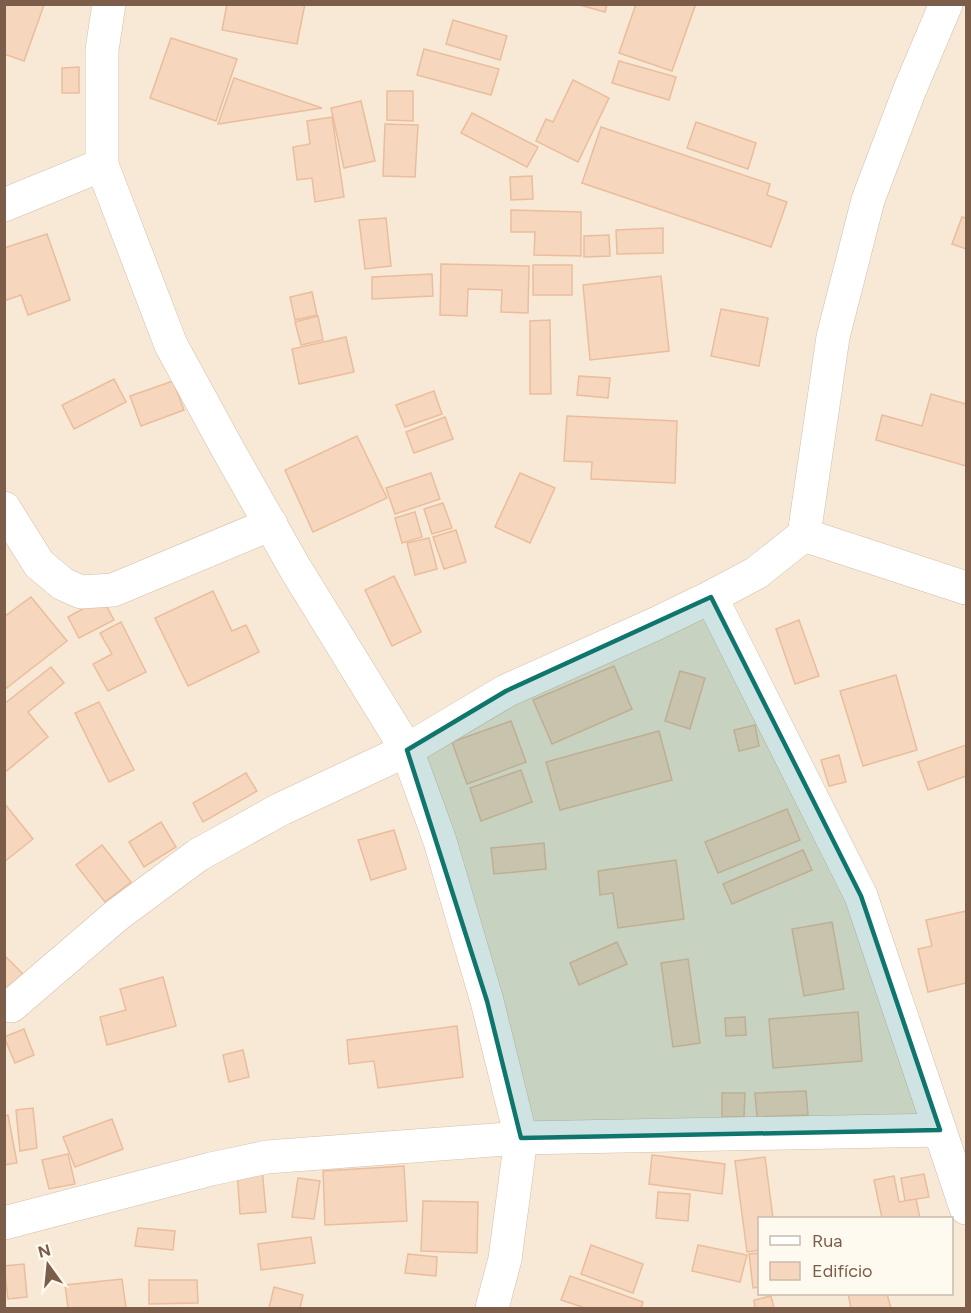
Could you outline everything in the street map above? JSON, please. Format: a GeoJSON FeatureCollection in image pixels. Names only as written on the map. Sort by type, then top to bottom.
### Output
{"type":"FeatureCollection","features":[{"type":"Feature","properties":{"kind":"street"},"geometry":{"type":"LineString","coordinates":[[109,4],[102,50],[102,165],[171,345],[296,568],[407,750],[440,841],[488,1001],[521,1138],[505,1258],[492,1308]]}},
{"type":"Feature","properties":{"kind":"street"},"geometry":{"type":"LineString","coordinates":[[11,1006],[117,915],[198,855],[281,809],[407,750],[506,691],[711,597],[756,573],[804,535],[833,337],[868,200],[910,89],[946,4]]}},
{"type":"Feature","properties":{"kind":"street"},"geometry":{"type":"LineString","coordinates":[[4,205],[102,165]]}},
{"type":"Feature","properties":{"kind":"street"},"geometry":{"type":"LineString","coordinates":[[4,508],[39,564],[63,584],[81,592],[113,590],[271,524]]}},
{"type":"Feature","properties":{"kind":"street"},"geometry":{"type":"LineString","coordinates":[[804,535],[966,588]]}},
{"type":"Feature","properties":{"kind":"street"},"geometry":{"type":"LineString","coordinates":[[711,597],[861,896],[966,1208]]}},
{"type":"Feature","properties":{"kind":"street"},"geometry":{"type":"LineString","coordinates":[[4,1223],[211,1169],[267,1157],[521,1138],[940,1130]]}},
{"type":"Feature","properties":{"kind":"highlighted area"},"geometry":{"type":"Polygon","coordinates":[[[711,597],[861,896],[940,1130],[521,1138],[487,1001],[407,750],[506,691],[711,597]]]}},
{"type":"Feature","properties":{"kind":"shaded area"},"geometry":{"type":"Polygon","coordinates":[[[5,5],[966,5],[966,1308],[5,1308],[5,5]]]}},
{"type":"Feature","properties":{"kind":"building"},"geometry":{"type":"Polygon","coordinates":[[[4,4],[44,5],[24,61],[4,54],[4,4]]]}},
{"type":"Feature","properties":{"kind":"building"},"geometry":{"type":"Polygon","coordinates":[[[227,4],[305,4],[297,44],[222,30],[227,4]]]}},
{"type":"Feature","properties":{"kind":"building"},"geometry":{"type":"Polygon","coordinates":[[[576,4],[607,4],[605,12],[576,4]]]}},
{"type":"Feature","properties":{"kind":"building"},"geometry":{"type":"Polygon","coordinates":[[[636,4],[691,4],[695,6],[672,71],[619,53],[636,4]]]}},
{"type":"Feature","properties":{"kind":"building"},"geometry":{"type":"Polygon","coordinates":[[[453,20],[507,36],[500,60],[446,44],[453,20]]]}},
{"type":"Feature","properties":{"kind":"building"},"geometry":{"type":"Polygon","coordinates":[[[171,38],[237,59],[216,121],[150,98],[171,38]]]}},
{"type":"Feature","properties":{"kind":"building"},"geometry":{"type":"Polygon","coordinates":[[[424,49],[499,69],[491,95],[417,75],[424,49]]]}},
{"type":"Feature","properties":{"kind":"building"},"geometry":{"type":"Polygon","coordinates":[[[619,61],[676,77],[669,100],[612,83],[619,61]]]}},
{"type":"Feature","properties":{"kind":"building"},"geometry":{"type":"Polygon","coordinates":[[[79,67],[79,93],[62,93],[62,68],[79,67]]]}},
{"type":"Feature","properties":{"kind":"building"},"geometry":{"type":"Polygon","coordinates":[[[234,78],[322,108],[218,124],[234,78]]]}},
{"type":"Feature","properties":{"kind":"building"},"geometry":{"type":"Polygon","coordinates":[[[573,80],[609,98],[578,162],[536,141],[546,119],[553,122],[573,80]]]}},
{"type":"Feature","properties":{"kind":"building"},"geometry":{"type":"Polygon","coordinates":[[[387,91],[413,91],[413,121],[387,120],[387,91]]]}},
{"type":"Feature","properties":{"kind":"building"},"geometry":{"type":"Polygon","coordinates":[[[361,101],[375,161],[344,168],[331,108],[361,101]]]}},
{"type":"Feature","properties":{"kind":"building"},"geometry":{"type":"Polygon","coordinates":[[[472,113],[538,147],[527,167],[461,133],[472,113]]]}},
{"type":"Feature","properties":{"kind":"building"},"geometry":{"type":"Polygon","coordinates":[[[332,117],[344,197],[315,202],[312,178],[297,180],[293,147],[310,144],[307,121],[332,117]]]}},
{"type":"Feature","properties":{"kind":"building"},"geometry":{"type":"Polygon","coordinates":[[[696,122],[756,143],[748,169],[687,148],[696,122]]]}},
{"type":"Feature","properties":{"kind":"building"},"geometry":{"type":"Polygon","coordinates":[[[385,124],[418,125],[415,177],[383,176],[385,124]]]}},
{"type":"Feature","properties":{"kind":"building"},"geometry":{"type":"Polygon","coordinates":[[[601,127],[770,184],[767,195],[787,202],[771,247],[582,183],[601,127]]]}},
{"type":"Feature","properties":{"kind":"building"},"geometry":{"type":"Polygon","coordinates":[[[532,176],[533,199],[511,200],[510,177],[532,176]]]}},
{"type":"Feature","properties":{"kind":"building"},"geometry":{"type":"Polygon","coordinates":[[[511,210],[581,212],[581,256],[534,255],[535,232],[511,232],[511,210]]]}},
{"type":"Feature","properties":{"kind":"building"},"geometry":{"type":"Polygon","coordinates":[[[962,217],[966,218],[966,249],[952,244],[962,217]]]}},
{"type":"Feature","properties":{"kind":"building"},"geometry":{"type":"Polygon","coordinates":[[[386,218],[391,266],[365,269],[359,220],[386,218]]]}},
{"type":"Feature","properties":{"kind":"building"},"geometry":{"type":"Polygon","coordinates":[[[663,228],[663,253],[617,254],[616,230],[663,228]]]}},
{"type":"Feature","properties":{"kind":"building"},"geometry":{"type":"Polygon","coordinates":[[[47,234],[70,300],[28,315],[21,295],[4,301],[4,248],[47,234]]]}},
{"type":"Feature","properties":{"kind":"building"},"geometry":{"type":"Polygon","coordinates":[[[609,235],[610,256],[584,257],[584,236],[609,235]]]}},
{"type":"Feature","properties":{"kind":"building"},"geometry":{"type":"Polygon","coordinates":[[[441,264],[529,266],[528,313],[501,312],[502,290],[468,289],[467,316],[440,315],[441,264]]]}},
{"type":"Feature","properties":{"kind":"building"},"geometry":{"type":"Polygon","coordinates":[[[533,265],[572,265],[572,295],[533,295],[533,265]]]}},
{"type":"Feature","properties":{"kind":"building"},"geometry":{"type":"Polygon","coordinates":[[[432,274],[433,296],[372,299],[372,277],[432,274]]]}},
{"type":"Feature","properties":{"kind":"building"},"geometry":{"type":"Polygon","coordinates":[[[661,276],[669,351],[590,360],[583,285],[661,276]]]}},
{"type":"Feature","properties":{"kind":"building"},"geometry":{"type":"Polygon","coordinates":[[[312,292],[317,315],[295,320],[290,297],[312,292]]]}},
{"type":"Feature","properties":{"kind":"building"},"geometry":{"type":"Polygon","coordinates":[[[721,309],[768,318],[759,366],[711,356],[721,309]]]}},
{"type":"Feature","properties":{"kind":"building"},"geometry":{"type":"Polygon","coordinates":[[[318,316],[323,340],[301,345],[295,322],[318,316]]]}},
{"type":"Feature","properties":{"kind":"building"},"geometry":{"type":"Polygon","coordinates":[[[550,320],[551,394],[530,394],[530,321],[550,320]]]}},
{"type":"Feature","properties":{"kind":"building"},"geometry":{"type":"Polygon","coordinates":[[[346,337],[354,372],[299,384],[292,349],[346,337]]]}},
{"type":"Feature","properties":{"kind":"building"},"geometry":{"type":"Polygon","coordinates":[[[579,376],[610,378],[608,398],[577,395],[579,376]]]}},
{"type":"Feature","properties":{"kind":"building"},"geometry":{"type":"Polygon","coordinates":[[[114,379],[126,402],[74,429],[62,405],[114,379]]]}},
{"type":"Feature","properties":{"kind":"building"},"geometry":{"type":"Polygon","coordinates":[[[173,381],[184,410],[141,426],[130,396],[173,381]]]}},
{"type":"Feature","properties":{"kind":"building"},"geometry":{"type":"Polygon","coordinates":[[[434,391],[442,414],[405,427],[396,405],[434,391]]]}},
{"type":"Feature","properties":{"kind":"building"},"geometry":{"type":"Polygon","coordinates":[[[931,394],[966,404],[966,466],[876,440],[882,415],[922,426],[931,394]]]}},
{"type":"Feature","properties":{"kind":"building"},"geometry":{"type":"Polygon","coordinates":[[[567,416],[677,421],[675,483],[591,479],[592,462],[564,461],[567,416]]]}},
{"type":"Feature","properties":{"kind":"building"},"geometry":{"type":"Polygon","coordinates":[[[445,417],[453,439],[414,453],[406,432],[445,417]]]}},
{"type":"Feature","properties":{"kind":"building"},"geometry":{"type":"Polygon","coordinates":[[[357,436],[387,498],[313,532],[285,470],[357,436]]]}},
{"type":"Feature","properties":{"kind":"building"},"geometry":{"type":"Polygon","coordinates":[[[431,473],[440,499],[395,514],[386,488],[431,473]]]}},
{"type":"Feature","properties":{"kind":"building"},"geometry":{"type":"Polygon","coordinates":[[[520,473],[555,488],[530,543],[495,527],[520,473]]]}},
{"type":"Feature","properties":{"kind":"building"},"geometry":{"type":"Polygon","coordinates":[[[443,503],[452,528],[432,534],[424,509],[443,503]]]}},
{"type":"Feature","properties":{"kind":"building"},"geometry":{"type":"Polygon","coordinates":[[[415,512],[422,537],[402,543],[395,518],[415,512]]]}},
{"type":"Feature","properties":{"kind":"building"},"geometry":{"type":"Polygon","coordinates":[[[456,530],[466,562],[444,569],[433,537],[456,530]]]}},
{"type":"Feature","properties":{"kind":"building"},"geometry":{"type":"Polygon","coordinates":[[[429,538],[437,569],[415,575],[407,543],[429,538]]]}},
{"type":"Feature","properties":{"kind":"building"},"geometry":{"type":"Polygon","coordinates":[[[394,576],[421,632],[392,646],[365,590],[394,576]]]}},
{"type":"Feature","properties":{"kind":"building"},"geometry":{"type":"Polygon","coordinates":[[[213,591],[232,631],[246,625],[259,652],[188,686],[155,618],[213,591]]]}},
{"type":"Feature","properties":{"kind":"building"},"geometry":{"type":"Polygon","coordinates":[[[31,597],[67,641],[4,690],[4,617],[31,597]]]}},
{"type":"Feature","properties":{"kind":"building"},"geometry":{"type":"Polygon","coordinates":[[[102,598],[114,620],[79,638],[68,617],[102,598]]]}},
{"type":"Feature","properties":{"kind":"building"},"geometry":{"type":"Polygon","coordinates":[[[799,620],[819,676],[795,684],[776,629],[799,620]]]}},
{"type":"Feature","properties":{"kind":"building"},"geometry":{"type":"Polygon","coordinates":[[[121,622],[146,672],[108,691],[93,664],[112,654],[100,633],[121,622]]]}},
{"type":"Feature","properties":{"kind":"building"},"geometry":{"type":"Polygon","coordinates":[[[614,666],[632,709],[552,744],[533,700],[614,666]]]}},
{"type":"Feature","properties":{"kind":"building"},"geometry":{"type":"Polygon","coordinates":[[[51,667],[64,683],[28,712],[48,737],[4,773],[4,704],[51,667]]]}},
{"type":"Feature","properties":{"kind":"building"},"geometry":{"type":"Polygon","coordinates":[[[680,671],[705,678],[690,729],[665,721],[680,671]]]}},
{"type":"Feature","properties":{"kind":"building"},"geometry":{"type":"Polygon","coordinates":[[[896,675],[917,750],[863,766],[840,691],[896,675]]]}},
{"type":"Feature","properties":{"kind":"building"},"geometry":{"type":"Polygon","coordinates":[[[99,702],[134,770],[109,782],[75,713],[99,702]]]}},
{"type":"Feature","properties":{"kind":"building"},"geometry":{"type":"Polygon","coordinates":[[[511,721],[526,762],[467,784],[452,742],[511,721]]]}},
{"type":"Feature","properties":{"kind":"building"},"geometry":{"type":"Polygon","coordinates":[[[755,725],[759,746],[739,751],[734,730],[755,725]]]}},
{"type":"Feature","properties":{"kind":"building"},"geometry":{"type":"Polygon","coordinates":[[[659,731],[672,780],[560,810],[546,762],[659,731]]]}},
{"type":"Feature","properties":{"kind":"building"},"geometry":{"type":"Polygon","coordinates":[[[966,745],[966,776],[928,790],[918,762],[966,745]]]}},
{"type":"Feature","properties":{"kind":"building"},"geometry":{"type":"Polygon","coordinates":[[[839,755],[846,782],[829,786],[821,760],[839,755]]]}},
{"type":"Feature","properties":{"kind":"building"},"geometry":{"type":"Polygon","coordinates":[[[521,770],[532,802],[481,821],[470,788],[521,770]]]}},
{"type":"Feature","properties":{"kind":"building"},"geometry":{"type":"Polygon","coordinates":[[[246,773],[257,791],[203,822],[193,803],[246,773]]]}},
{"type":"Feature","properties":{"kind":"building"},"geometry":{"type":"Polygon","coordinates":[[[4,803],[33,839],[4,862],[4,803]]]}},
{"type":"Feature","properties":{"kind":"building"},"geometry":{"type":"Polygon","coordinates":[[[787,809],[800,840],[718,873],[705,842],[787,809]]]}},
{"type":"Feature","properties":{"kind":"building"},"geometry":{"type":"Polygon","coordinates":[[[161,822],[176,847],[144,867],[129,842],[161,822]]]}},
{"type":"Feature","properties":{"kind":"building"},"geometry":{"type":"Polygon","coordinates":[[[394,830],[406,869],[371,880],[358,840],[394,830]]]}},
{"type":"Feature","properties":{"kind":"building"},"geometry":{"type":"Polygon","coordinates":[[[544,843],[546,869],[494,874],[491,848],[544,843]]]}},
{"type":"Feature","properties":{"kind":"building"},"geometry":{"type":"Polygon","coordinates":[[[102,845],[131,882],[105,902],[76,865],[102,845]]]}},
{"type":"Feature","properties":{"kind":"building"},"geometry":{"type":"Polygon","coordinates":[[[803,850],[812,870],[732,904],[723,884],[803,850]]]}},
{"type":"Feature","properties":{"kind":"building"},"geometry":{"type":"Polygon","coordinates":[[[676,860],[684,919],[618,928],[613,893],[600,895],[598,871],[676,860]]]}},
{"type":"Feature","properties":{"kind":"building"},"geometry":{"type":"Polygon","coordinates":[[[966,911],[966,983],[928,992],[918,949],[932,946],[926,920],[966,911]]]}},
{"type":"Feature","properties":{"kind":"building"},"geometry":{"type":"Polygon","coordinates":[[[832,922],[844,989],[804,996],[792,929],[832,922]]]}},
{"type":"Feature","properties":{"kind":"building"},"geometry":{"type":"Polygon","coordinates":[[[617,942],[627,964],[579,985],[570,963],[617,942]]]}},
{"type":"Feature","properties":{"kind":"building"},"geometry":{"type":"Polygon","coordinates":[[[4,955],[23,974],[4,991],[4,955]]]}},
{"type":"Feature","properties":{"kind":"building"},"geometry":{"type":"Polygon","coordinates":[[[688,959],[700,1043],[673,1047],[661,963],[688,959]]]}},
{"type":"Feature","properties":{"kind":"building"},"geometry":{"type":"Polygon","coordinates":[[[163,977],[176,1026],[107,1045],[100,1017],[126,1010],[120,989],[163,977]]]}},
{"type":"Feature","properties":{"kind":"building"},"geometry":{"type":"Polygon","coordinates":[[[858,1012],[862,1061],[773,1068],[769,1019],[858,1012]]]}},
{"type":"Feature","properties":{"kind":"building"},"geometry":{"type":"Polygon","coordinates":[[[745,1017],[746,1035],[726,1036],[725,1018],[745,1017]]]}},
{"type":"Feature","properties":{"kind":"building"},"geometry":{"type":"Polygon","coordinates":[[[457,1026],[463,1077],[378,1088],[374,1061],[349,1064],[347,1040],[457,1026]]]}},
{"type":"Feature","properties":{"kind":"building"},"geometry":{"type":"Polygon","coordinates":[[[24,1029],[34,1055],[15,1063],[4,1037],[24,1029]]]}},
{"type":"Feature","properties":{"kind":"building"},"geometry":{"type":"Polygon","coordinates":[[[243,1050],[249,1077],[229,1082],[223,1055],[243,1050]]]}},
{"type":"Feature","properties":{"kind":"building"},"geometry":{"type":"Polygon","coordinates":[[[806,1091],[808,1115],[757,1117],[755,1093],[806,1091]]]}},
{"type":"Feature","properties":{"kind":"building"},"geometry":{"type":"Polygon","coordinates":[[[722,1093],[745,1093],[744,1117],[722,1117],[722,1093]]]}},
{"type":"Feature","properties":{"kind":"building"},"geometry":{"type":"Polygon","coordinates":[[[33,1108],[37,1148],[20,1151],[16,1110],[33,1108]]]}},
{"type":"Feature","properties":{"kind":"building"},"geometry":{"type":"Polygon","coordinates":[[[8,1115],[17,1163],[4,1165],[4,1116],[8,1115]]]}},
{"type":"Feature","properties":{"kind":"building"},"geometry":{"type":"Polygon","coordinates":[[[112,1119],[123,1149],[75,1167],[63,1137],[112,1119]]]}},
{"type":"Feature","properties":{"kind":"building"},"geometry":{"type":"Polygon","coordinates":[[[68,1154],[75,1184],[49,1189],[42,1160],[68,1154]]]}},
{"type":"Feature","properties":{"kind":"building"},"geometry":{"type":"Polygon","coordinates":[[[652,1155],[725,1164],[722,1194],[649,1184],[652,1155]]]}},
{"type":"Feature","properties":{"kind":"building"},"geometry":{"type":"Polygon","coordinates":[[[765,1157],[773,1217],[758,1217],[758,1250],[747,1252],[735,1161],[765,1157]]]}},
{"type":"Feature","properties":{"kind":"building"},"geometry":{"type":"Polygon","coordinates":[[[404,1166],[407,1221],[325,1225],[323,1171],[404,1166]]]}},
{"type":"Feature","properties":{"kind":"building"},"geometry":{"type":"Polygon","coordinates":[[[262,1168],[266,1212],[240,1214],[237,1170],[262,1168]]]}},
{"type":"Feature","properties":{"kind":"building"},"geometry":{"type":"Polygon","coordinates":[[[924,1174],[929,1197],[905,1201],[901,1178],[924,1174]]]}},
{"type":"Feature","properties":{"kind":"building"},"geometry":{"type":"Polygon","coordinates":[[[894,1176],[899,1202],[916,1199],[920,1217],[882,1217],[874,1180],[894,1176]]]}},
{"type":"Feature","properties":{"kind":"building"},"geometry":{"type":"Polygon","coordinates":[[[298,1178],[320,1181],[314,1219],[292,1217],[298,1178]]]}},
{"type":"Feature","properties":{"kind":"building"},"geometry":{"type":"Polygon","coordinates":[[[658,1192],[690,1194],[688,1221],[656,1218],[658,1192]]]}},
{"type":"Feature","properties":{"kind":"building"},"geometry":{"type":"Polygon","coordinates":[[[423,1201],[478,1202],[477,1253],[421,1251],[423,1201]]]}},
{"type":"Feature","properties":{"kind":"building"},"geometry":{"type":"Polygon","coordinates":[[[138,1228],[175,1231],[173,1250],[135,1246],[138,1228]]]}},
{"type":"Feature","properties":{"kind":"building"},"geometry":{"type":"Polygon","coordinates":[[[311,1237],[315,1263],[261,1270],[258,1244],[311,1237]]]}},
{"type":"Feature","properties":{"kind":"building"},"geometry":{"type":"Polygon","coordinates":[[[591,1245],[643,1264],[633,1293],[581,1274],[591,1245]]]}},
{"type":"Feature","properties":{"kind":"building"},"geometry":{"type":"Polygon","coordinates":[[[698,1245],[747,1255],[740,1282],[692,1271],[698,1245]]]}},
{"type":"Feature","properties":{"kind":"building"},"geometry":{"type":"Polygon","coordinates":[[[758,1253],[758,1287],[753,1288],[749,1254],[758,1253]]]}},
{"type":"Feature","properties":{"kind":"building"},"geometry":{"type":"Polygon","coordinates":[[[408,1254],[437,1257],[436,1276],[405,1273],[408,1254]]]}},
{"type":"Feature","properties":{"kind":"building"},"geometry":{"type":"Polygon","coordinates":[[[24,1264],[27,1297],[8,1299],[4,1266],[24,1264]]]}},
{"type":"Feature","properties":{"kind":"building"},"geometry":{"type":"Polygon","coordinates":[[[570,1276],[643,1302],[641,1308],[585,1308],[561,1300],[570,1276]]]}},
{"type":"Feature","properties":{"kind":"building"},"geometry":{"type":"Polygon","coordinates":[[[122,1279],[126,1308],[68,1308],[65,1285],[122,1279]]]}},
{"type":"Feature","properties":{"kind":"building"},"geometry":{"type":"Polygon","coordinates":[[[149,1280],[197,1280],[198,1303],[149,1304],[149,1280]]]}},
{"type":"Feature","properties":{"kind":"building"},"geometry":{"type":"Polygon","coordinates":[[[274,1287],[303,1295],[300,1308],[269,1308],[274,1287]]]}},
{"type":"Feature","properties":{"kind":"building"},"geometry":{"type":"Polygon","coordinates":[[[848,1295],[887,1295],[891,1308],[851,1308],[848,1295]]]}},
{"type":"Feature","properties":{"kind":"building"},"geometry":{"type":"Polygon","coordinates":[[[771,1296],[774,1308],[755,1308],[754,1300],[771,1296]]]}}]}
